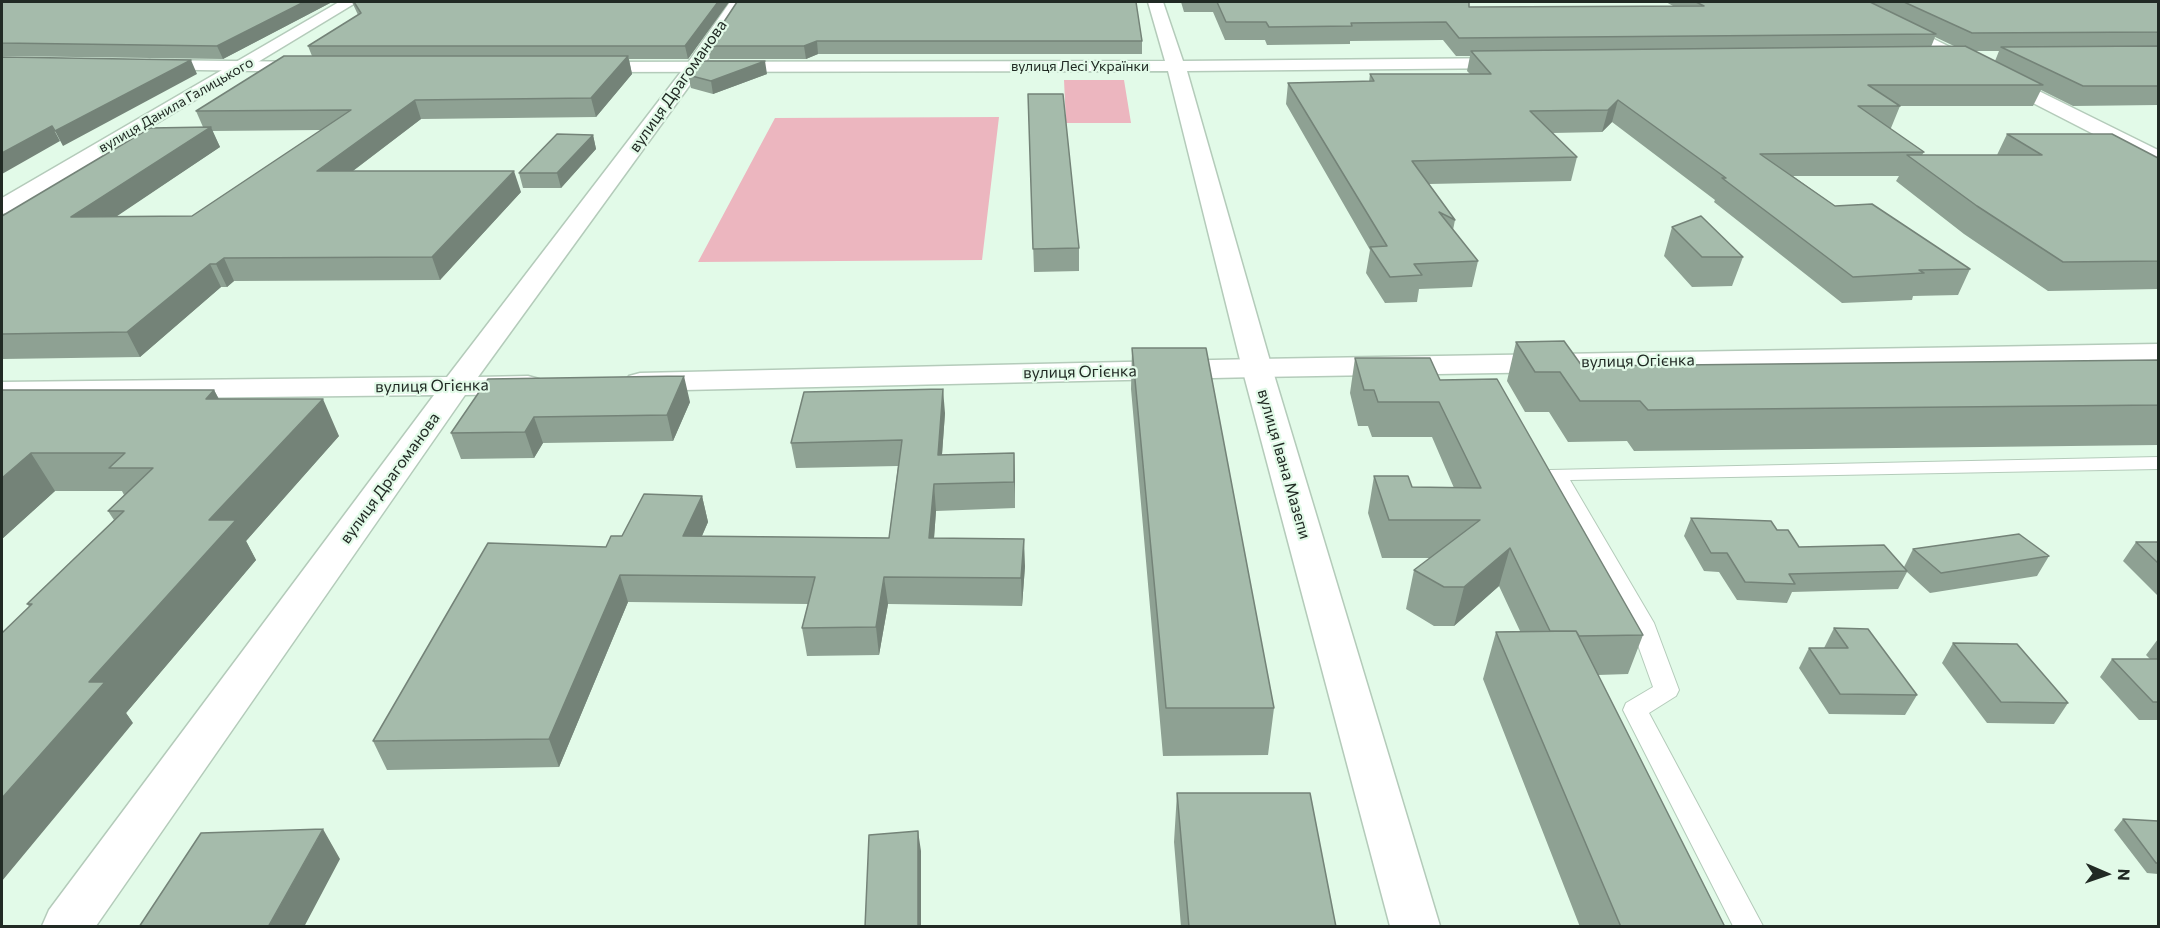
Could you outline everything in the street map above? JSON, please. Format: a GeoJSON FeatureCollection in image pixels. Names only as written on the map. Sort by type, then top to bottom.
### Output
{"type":"FeatureCollection","features":[{"type":"Feature","properties":{"kind":"street","name":"вулиця Данила Галицького"},"geometry":{"type":"LineString","coordinates":[[2,207],[349,2]]}},
{"type":"Feature","properties":{"kind":"street","name":"вулиця Драгоманова"},"geometry":{"type":"LineString","coordinates":[[67,927],[456,387],[694,67],[737,2]]}},
{"type":"Feature","properties":{"kind":"street","name":"вулиця Івана Мазепи"},"geometry":{"type":"LineString","coordinates":[[1155,2],[1176,66],[1257,368],[1415,927]]}},
{"type":"Feature","properties":{"kind":"street"},"geometry":{"type":"LineString","coordinates":[[1848,2],[2158,158]]}},
{"type":"Feature","properties":{"kind":"street"},"geometry":{"type":"LineString","coordinates":[[1923,58],[1996,58]]}},
{"type":"Feature","properties":{"kind":"street","name":"вулиця Лесі Українки"},"geometry":{"type":"LineString","coordinates":[[563,67],[1176,66],[1532,62]]}},
{"type":"Feature","properties":{"kind":"street"},"geometry":{"type":"LineString","coordinates":[[127,65],[325,67]]}},
{"type":"Feature","properties":{"kind":"street","name":"вулиця Огієнка"},"geometry":{"type":"LineString","coordinates":[[610,383],[1257,368],[2158,353]]}},
{"type":"Feature","properties":{"kind":"street","name":"вулиця Огієнка"},"geometry":{"type":"LineString","coordinates":[[2,391],[551,384]]}},
{"type":"Feature","properties":{"kind":"lane"},"geometry":{"type":"LineString","coordinates":[[1748,927],[1635,710],[1667,690],[1642,623],[1557,474],[2158,463]]}},
{"type":"Feature","properties":{"kind":"shaded area"},"geometry":{"type":"Polygon","coordinates":[[[1064,80],[1124,80],[1131,123],[1066,123],[1064,80]]]}},
{"type":"Feature","properties":{"kind":"shaded area"},"geometry":{"type":"Polygon","coordinates":[[[999,117],[982,260],[698,262],[775,118],[999,117]]]}},
{"type":"Feature","properties":{"kind":"building"},"geometry":{"type":"Polygon","coordinates":[[[2,2],[304,2],[217,46],[2,43],[2,2]]]}},
{"type":"Feature","properties":{"kind":"building"},"geometry":{"type":"Polygon","coordinates":[[[354,2],[718,2],[685,46],[308,46],[361,13],[354,2]]]}},
{"type":"Feature","properties":{"kind":"building"},"geometry":{"type":"Polygon","coordinates":[[[737,2],[1136,2],[1142,41],[817,41],[804,46],[708,46],[737,2]]]}},
{"type":"Feature","properties":{"kind":"building"},"geometry":{"type":"Polygon","coordinates":[[[1217,2],[1469,2],[1469,7],[1704,6],[1696,2],[1870,2],[1936,34],[1459,38],[1446,22],[1269,27],[1266,22],[1226,22],[1217,2]]]}},
{"type":"Feature","properties":{"kind":"building"},"geometry":{"type":"Polygon","coordinates":[[[1904,2],[2158,2],[2158,32],[1972,33],[1904,2]]]}},
{"type":"Feature","properties":{"kind":"building"},"geometry":{"type":"Polygon","coordinates":[[[1965,46],[2043,85],[1868,85],[1900,106],[1858,106],[1924,152],[1760,154],[1835,206],[1872,204],[1970,269],[1919,270],[1924,273],[1853,277],[1722,178],[1726,178],[1618,100],[1608,110],[1530,111],[1577,157],[1412,161],[1455,220],[1439,212],[1478,261],[1414,264],[1422,275],[1390,277],[1370,247],[1387,246],[1288,83],[1374,81],[1370,74],[1491,74],[1471,51],[1965,46]]]}},
{"type":"Feature","properties":{"kind":"building"},"geometry":{"type":"Polygon","coordinates":[[[2158,46],[2158,86],[2083,86],[2001,47],[2158,46]]]}},
{"type":"Feature","properties":{"kind":"building"},"geometry":{"type":"Polygon","coordinates":[[[284,56],[628,56],[591,98],[415,100],[317,171],[514,171],[432,257],[224,258],[216,264],[210,264],[127,332],[2,334],[2,216],[150,128],[211,127],[71,217],[192,216],[351,110],[196,111],[284,56]]]}},
{"type":"Feature","properties":{"kind":"building"},"geometry":{"type":"Polygon","coordinates":[[[2,57],[191,60],[55,131],[52,126],[2,153],[2,57]]]}},
{"type":"Feature","properties":{"kind":"building"},"geometry":{"type":"Polygon","coordinates":[[[698,61],[765,61],[711,81],[688,75],[698,61]]]}},
{"type":"Feature","properties":{"kind":"building"},"geometry":{"type":"Polygon","coordinates":[[[1028,94],[1063,94],[1079,248],[1033,249],[1028,94]]]}},
{"type":"Feature","properties":{"kind":"building"},"geometry":{"type":"Polygon","coordinates":[[[557,134],[593,135],[557,173],[519,173],[557,134]]]}},
{"type":"Feature","properties":{"kind":"building"},"geometry":{"type":"Polygon","coordinates":[[[2007,134],[2112,134],[2158,158],[2158,261],[2063,262],[1977,206],[1907,155],[2042,155],[2007,134]]]}},
{"type":"Feature","properties":{"kind":"building"},"geometry":{"type":"Polygon","coordinates":[[[1701,216],[1743,257],[1702,257],[1672,227],[1701,216]]]}},
{"type":"Feature","properties":{"kind":"building"},"geometry":{"type":"Polygon","coordinates":[[[1564,341],[1582,366],[2158,360],[2158,405],[1648,410],[1640,401],[1580,401],[1560,372],[1535,372],[1516,342],[1564,341]]]}},
{"type":"Feature","properties":{"kind":"building"},"geometry":{"type":"Polygon","coordinates":[[[1132,348],[1206,348],[1274,708],[1166,708],[1132,348]]]}},
{"type":"Feature","properties":{"kind":"building"},"geometry":{"type":"Polygon","coordinates":[[[1355,358],[1430,358],[1440,380],[1497,379],[1643,635],[1579,636],[1576,631],[1550,631],[1510,548],[1464,587],[1444,587],[1414,570],[1480,520],[1389,520],[1374,476],[1408,476],[1412,487],[1481,488],[1439,402],[1378,402],[1374,390],[1364,390],[1355,358]]]}},
{"type":"Feature","properties":{"kind":"building"},"geometry":{"type":"Polygon","coordinates":[[[684,376],[667,415],[534,417],[525,432],[451,433],[488,379],[684,376]]]}},
{"type":"Feature","properties":{"kind":"building"},"geometry":{"type":"Polygon","coordinates":[[[943,389],[938,455],[1014,453],[1014,482],[934,484],[929,538],[1024,539],[1021,578],[884,577],[876,627],[802,628],[815,577],[620,575],[549,739],[373,741],[488,543],[606,547],[611,536],[622,536],[644,494],[702,496],[683,536],[889,538],[902,440],[791,443],[804,392],[943,389]]]}},
{"type":"Feature","properties":{"kind":"building"},"geometry":{"type":"Polygon","coordinates":[[[2,390],[214,390],[206,399],[323,399],[209,520],[236,520],[89,682],[105,682],[2,798],[2,633],[32,604],[27,604],[124,511],[108,511],[153,468],[109,468],[125,453],[31,453],[2,478],[2,390]]]}},
{"type":"Feature","properties":{"kind":"building"},"geometry":{"type":"Polygon","coordinates":[[[1691,518],[1771,521],[1777,530],[1788,530],[1799,547],[1884,545],[1907,571],[1789,574],[1795,584],[1745,582],[1727,553],[1711,553],[1691,518]]]}},
{"type":"Feature","properties":{"kind":"building"},"geometry":{"type":"Polygon","coordinates":[[[2019,534],[2049,556],[1941,573],[1913,549],[2019,534]]]}},
{"type":"Feature","properties":{"kind":"building"},"geometry":{"type":"Polygon","coordinates":[[[2136,542],[2158,542],[2158,563],[2136,542]]]}},
{"type":"Feature","properties":{"kind":"building"},"geometry":{"type":"Polygon","coordinates":[[[1834,628],[1868,629],[1917,695],[1840,694],[1809,648],[1848,648],[1834,628]]]}},
{"type":"Feature","properties":{"kind":"building"},"geometry":{"type":"Polygon","coordinates":[[[1576,631],[1725,927],[1621,927],[1496,632],[1576,631]]]}},
{"type":"Feature","properties":{"kind":"building"},"geometry":{"type":"Polygon","coordinates":[[[1953,643],[2017,644],[2068,703],[2001,702],[1953,643]]]}},
{"type":"Feature","properties":{"kind":"building"},"geometry":{"type":"Polygon","coordinates":[[[2112,659],[2158,659],[2158,702],[2153,702],[2112,659]]]}},
{"type":"Feature","properties":{"kind":"building"},"geometry":{"type":"Polygon","coordinates":[[[1177,793],[1310,793],[1336,927],[1189,927],[1177,793]]]}},
{"type":"Feature","properties":{"kind":"building"},"geometry":{"type":"Polygon","coordinates":[[[2123,819],[2158,821],[2158,863],[2156,863],[2123,819]]]}},
{"type":"Feature","properties":{"kind":"building"},"geometry":{"type":"Polygon","coordinates":[[[323,829],[268,927],[139,927],[201,833],[323,829]]]}},
{"type":"Feature","properties":{"kind":"building"},"geometry":{"type":"Polygon","coordinates":[[[918,831],[918,926],[865,927],[869,835],[918,831]]]}}]}
